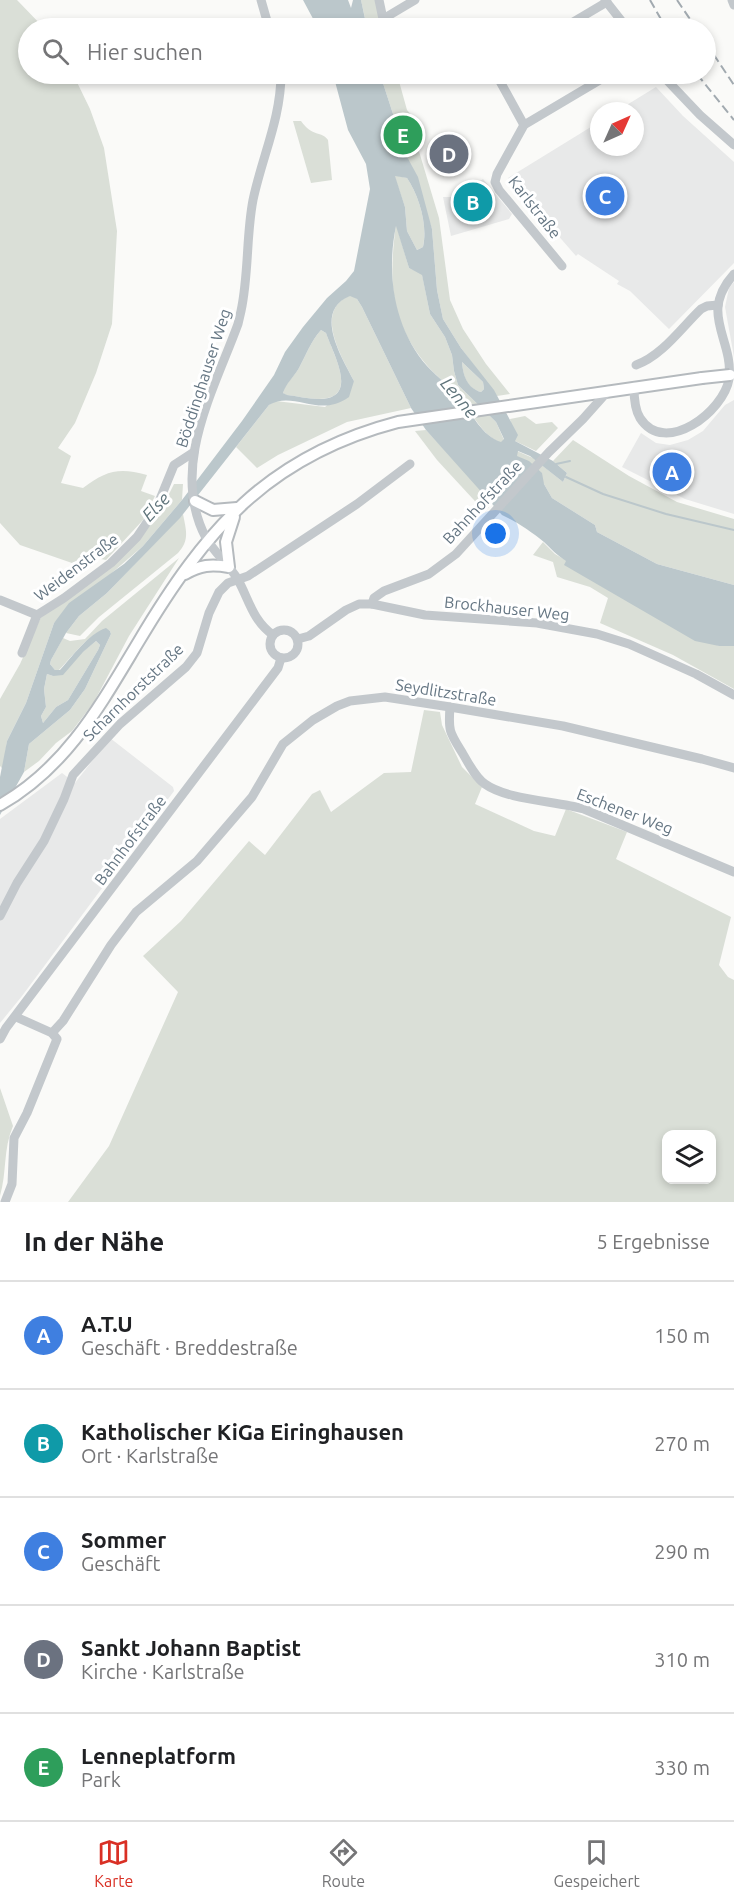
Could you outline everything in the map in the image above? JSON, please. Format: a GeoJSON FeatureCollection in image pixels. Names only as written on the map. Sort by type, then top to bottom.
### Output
{"type":"FeatureCollection","features":[{"type":"Feature","properties":{"kind":"main road"},"geometry":{"type":"LineString","coordinates":[[0,805],[37,779],[67,751],[86,727],[140,638],[207,539],[237,508],[272,478],[337,442],[366,431],[429,417],[734,374]]}},
{"type":"Feature","properties":{"kind":"main road"},"geometry":{"type":"LineString","coordinates":[[196,507],[213,510],[237,508]]}},
{"type":"Feature","properties":{"kind":"main road"},"geometry":{"type":"LineString","coordinates":[[182,576],[208,564],[229,567],[226,542],[237,508]]}},
{"type":"Feature","properties":{"kind":"street"},"geometry":{"type":"LineString","coordinates":[[261,0],[266,18]]}},
{"type":"Feature","properties":{"kind":"street"},"geometry":{"type":"LineString","coordinates":[[379,0],[384,18]]}},
{"type":"Feature","properties":{"kind":"street"},"geometry":{"type":"LineString","coordinates":[[386,18],[415,0]]}},
{"type":"Feature","properties":{"kind":"street"},"geometry":{"type":"LineString","coordinates":[[732,0],[734,4]]}},
{"type":"Feature","properties":{"kind":"street"},"geometry":{"type":"LineString","coordinates":[[579,18],[606,1],[619,18]]}},
{"type":"Feature","properties":{"kind":"street","name":"Böddinghauser Weg"},"geometry":{"type":"LineString","coordinates":[[273,635],[255,618],[238,580],[207,539],[196,507],[192,475],[194,452],[204,414],[238,324],[244,298],[253,203],[276,119],[281,84]]}},
{"type":"Feature","properties":{"kind":"street"},"geometry":{"type":"LineString","coordinates":[[501,84],[524,125],[593,84]]}},
{"type":"Feature","properties":{"kind":"street"},"geometry":{"type":"LineString","coordinates":[[671,84],[700,115],[734,145]]}},
{"type":"Feature","properties":{"kind":"street","name":"Karlstraße"},"geometry":{"type":"LineString","coordinates":[[524,125],[497,174],[495,182],[499,190],[562,266]]}},
{"type":"Feature","properties":{"kind":"street"},"geometry":{"type":"LineString","coordinates":[[634,387],[639,417],[649,428],[657,432],[669,433],[674,433],[705,416],[730,390],[730,377],[718,305],[720,295],[734,274]]}},
{"type":"Feature","properties":{"kind":"street"},"geometry":{"type":"LineString","coordinates":[[636,365],[661,349],[701,309],[718,305]]}},
{"type":"Feature","properties":{"kind":"street","name":"Bahnhofstraße"},"geometry":{"type":"LineString","coordinates":[[298,639],[309,636],[346,610],[359,604],[372,604],[374,598],[384,591],[429,574],[444,564],[456,554],[608,391]]}},
{"type":"Feature","properties":{"kind":"street","name":"Weidenstraße"},"geometry":{"type":"LineString","coordinates":[[22,653],[37,615],[111,563],[137,537],[156,509],[174,465],[194,452]]}},
{"type":"Feature","properties":{"kind":"street","name":"Scharnhorststraße"},"geometry":{"type":"LineString","coordinates":[[0,916],[17,883],[44,841],[73,775],[114,729],[186,667],[197,653],[209,613],[219,592],[228,583],[248,576],[341,514],[410,464]]}},
{"type":"Feature","properties":{"kind":"street"},"geometry":{"type":"LineString","coordinates":[[0,600],[37,615]]}},
{"type":"Feature","properties":{"kind":"street","name":"Brockhauser Weg"},"geometry":{"type":"LineString","coordinates":[[372,604],[425,615],[526,622],[597,634],[629,644],[664,659],[734,695]]}},
{"type":"Feature","properties":{"kind":"street"},"geometry":{"type":"LineString","coordinates":[[280,630],[288,630],[298,639],[295,654],[289,657],[281,658],[271,649],[270,641],[273,635],[280,630]]}},
{"type":"Feature","properties":{"kind":"street","name":"Bahnhofstraße"},"geometry":{"type":"LineString","coordinates":[[0,1039],[3,1025],[16,1017],[278,668],[281,658]]}},
{"type":"Feature","properties":{"kind":"street","name":"Seydlitzstraße"},"geometry":{"type":"LineString","coordinates":[[52,1033],[63,1021],[111,945],[136,912],[198,861],[252,797],[283,744],[313,720],[337,706],[350,701],[385,697],[450,707],[563,726],[734,768]]}},
{"type":"Feature","properties":{"kind":"street","name":"Eschener Weg"},"geometry":{"type":"LineString","coordinates":[[450,707],[449,732],[472,770],[485,784],[512,796],[561,802],[584,808],[734,872]]}},
{"type":"Feature","properties":{"kind":"street"},"geometry":{"type":"LineString","coordinates":[[5,1202],[12,1184],[14,1138],[27,1113],[56,1041],[52,1033],[16,1017]]}},
{"type":"Feature","properties":{"kind":"shaded area"},"geometry":{"type":"Polygon","coordinates":[[[0,0],[17,0],[34,18],[18,18],[18,84],[78,84],[104,148],[117,231],[112,324],[96,373],[75,423],[58,448],[71,456],[61,483],[83,488],[106,474],[128,471],[147,475],[141,491],[155,496],[143,520],[106,560],[86,556],[72,563],[20,545],[0,523],[0,0]]]}},
{"type":"Feature","properties":{"kind":"shaded area"},"geometry":{"type":"Polygon","coordinates":[[[361,0],[378,0],[381,9],[378,18],[365,18],[361,0]]]}},
{"type":"Feature","properties":{"kind":"shaded area"},"geometry":{"type":"Polygon","coordinates":[[[383,84],[400,84],[407,110],[412,116],[418,148],[439,218],[450,300],[463,329],[486,364],[510,394],[497,396],[461,348],[443,319],[437,290],[432,229],[406,155],[404,157],[384,123],[394,117],[383,84]]]}},
{"type":"Feature","properties":{"kind":"shaded area"},"geometry":{"type":"Polygon","coordinates":[[[656,87],[683,116],[734,162],[734,263],[669,329],[630,291],[617,284],[619,281],[578,254],[576,256],[508,178],[590,128],[590,156],[644,156],[644,102],[632,102],[656,87]]]}},
{"type":"Feature","properties":{"kind":"shaded area"},"geometry":{"type":"Polygon","coordinates":[[[293,121],[301,121],[313,132],[323,135],[328,140],[332,180],[311,183],[293,121]]]}},
{"type":"Feature","properties":{"kind":"shaded area"},"geometry":{"type":"Polygon","coordinates":[[[394,175],[407,178],[419,202],[424,238],[423,247],[417,250],[407,231],[405,207],[394,175]]]}},
{"type":"Feature","properties":{"kind":"shaded area"},"geometry":{"type":"Polygon","coordinates":[[[483,179],[512,214],[509,219],[451,236],[443,197],[455,197],[455,193],[479,187],[483,179]]]}},
{"type":"Feature","properties":{"kind":"shaded area"},"geometry":{"type":"Polygon","coordinates":[[[396,224],[409,268],[422,274],[430,314],[445,337],[452,355],[458,385],[496,422],[504,440],[501,443],[487,434],[458,396],[425,363],[404,330],[394,298],[393,263],[396,224]]]}},
{"type":"Feature","properties":{"kind":"shaded area"},"geometry":{"type":"Polygon","coordinates":[[[734,282],[734,357],[725,307],[729,288],[734,282]]]}},
{"type":"Feature","properties":{"kind":"shaded area"},"geometry":{"type":"Polygon","coordinates":[[[351,295],[362,307],[411,408],[347,422],[278,455],[257,468],[236,447],[269,405],[276,401],[325,407],[354,381],[337,347],[332,322],[334,311],[340,302],[351,295]]]}},
{"type":"Feature","properties":{"kind":"shaded area"},"geometry":{"type":"Polygon","coordinates":[[[321,330],[326,333],[338,363],[341,384],[338,392],[331,397],[319,399],[286,395],[283,393],[286,386],[321,330]]]}},
{"type":"Feature","properties":{"kind":"shaded area"},"geometry":{"type":"Polygon","coordinates":[[[462,362],[483,382],[484,389],[481,392],[466,380],[462,362]]]}},
{"type":"Feature","properties":{"kind":"shaded area"},"geometry":{"type":"Polygon","coordinates":[[[734,400],[734,514],[685,499],[622,467],[641,433],[656,443],[670,445],[688,440],[703,431],[725,405],[734,400]]]}},
{"type":"Feature","properties":{"kind":"shaded area"},"geometry":{"type":"Polygon","coordinates":[[[525,416],[536,424],[552,422],[558,428],[536,451],[515,441],[510,419],[525,416]]]}},
{"type":"Feature","properties":{"kind":"shaded area"},"geometry":{"type":"Polygon","coordinates":[[[426,430],[493,502],[485,512],[437,460],[415,431],[426,430]]]}},
{"type":"Feature","properties":{"kind":"shaded area"},"geometry":{"type":"Polygon","coordinates":[[[573,440],[629,476],[677,502],[734,519],[734,585],[657,564],[597,532],[595,525],[552,498],[544,484],[516,456],[517,451],[533,458],[563,482],[567,473],[553,461],[573,440]]]}},
{"type":"Feature","properties":{"kind":"shaded area"},"geometry":{"type":"Polygon","coordinates":[[[174,484],[183,484],[182,500],[143,546],[54,623],[26,703],[7,741],[3,769],[0,766],[0,699],[20,664],[41,617],[139,540],[160,512],[174,484]]]}},
{"type":"Feature","properties":{"kind":"shaded area"},"geometry":{"type":"Polygon","coordinates":[[[183,514],[186,539],[178,553],[99,617],[80,636],[66,633],[79,616],[107,593],[183,514]]]}},
{"type":"Feature","properties":{"kind":"shaded area"},"geometry":{"type":"Polygon","coordinates":[[[543,542],[555,554],[567,561],[565,564],[719,646],[734,646],[734,689],[673,655],[600,623],[608,598],[590,587],[557,577],[553,562],[533,555],[543,542]]]}},
{"type":"Feature","properties":{"kind":"shaded area"},"geometry":{"type":"Polygon","coordinates":[[[179,558],[129,636],[94,702],[72,731],[24,772],[29,744],[70,710],[85,689],[111,634],[106,629],[99,632],[81,646],[59,670],[55,670],[50,664],[51,660],[63,638],[70,641],[85,639],[102,621],[179,558]]]}},
{"type":"Feature","properties":{"kind":"shaded area"},"geometry":{"type":"Polygon","coordinates":[[[96,641],[100,645],[98,650],[68,700],[56,707],[43,723],[41,716],[46,707],[44,689],[47,674],[53,676],[96,641]]]}},
{"type":"Feature","properties":{"kind":"shaded area"},"geometry":{"type":"Polygon","coordinates":[[[424,710],[440,712],[442,725],[462,767],[482,787],[475,804],[534,831],[555,836],[566,809],[627,832],[616,859],[731,917],[719,965],[728,977],[734,980],[734,1202],[68,1202],[109,1146],[178,992],[143,956],[181,921],[249,841],[265,855],[312,794],[320,790],[331,812],[384,773],[411,772],[424,710]]]}},
{"type":"Feature","properties":{"kind":"shaded area"},"geometry":{"type":"Polygon","coordinates":[[[110,738],[173,787],[174,791],[0,1023],[0,819],[62,773],[75,783],[110,738]]]}},
{"type":"Feature","properties":{"kind":"shaded area"},"geometry":{"type":"Polygon","coordinates":[[[0,1088],[13,1126],[8,1143],[0,1196],[0,1088]]]}},
{"type":"Feature","properties":{"kind":"water"},"geometry":{"type":"Polygon","coordinates":[[[303,0],[348,0],[351,8],[353,0],[361,0],[365,18],[313,18],[303,0]]]}},
{"type":"Feature","properties":{"kind":"water","name":"Lenne"},"geometry":{"type":"Polygon","coordinates":[[[336,84],[383,84],[394,117],[384,123],[418,177],[432,229],[437,290],[443,319],[461,348],[494,390],[518,435],[515,441],[553,461],[567,473],[563,482],[530,456],[518,451],[517,456],[529,461],[542,473],[544,484],[552,498],[595,525],[597,532],[657,564],[734,585],[734,646],[719,646],[695,641],[564,565],[566,561],[539,538],[502,515],[426,430],[411,408],[362,307],[357,299],[350,296],[339,303],[333,312],[332,323],[337,347],[354,381],[349,397],[338,403],[327,405],[278,401],[269,405],[180,518],[107,593],[79,616],[66,633],[51,660],[50,664],[55,670],[60,670],[81,646],[99,631],[106,628],[111,634],[85,689],[70,710],[29,744],[24,772],[0,815],[0,777],[7,741],[26,703],[54,623],[69,603],[124,564],[143,546],[182,500],[242,421],[274,375],[285,352],[303,327],[354,271],[370,189],[366,164],[348,130],[336,84]],[[395,176],[405,207],[407,231],[417,250],[423,247],[424,238],[421,211],[407,178],[395,176]],[[396,226],[393,244],[393,281],[395,300],[407,335],[427,366],[461,399],[483,430],[501,442],[504,439],[496,422],[458,385],[452,355],[445,337],[430,314],[422,275],[409,268],[396,226]],[[321,330],[311,343],[283,393],[319,399],[331,397],[338,392],[341,374],[338,363],[326,333],[321,330]],[[462,362],[467,380],[472,387],[481,392],[484,389],[483,382],[462,362]],[[96,641],[63,675],[47,674],[44,689],[46,707],[41,716],[43,723],[56,707],[68,700],[100,645],[96,641]]]}},
{"type":"Feature","properties":{"kind":"waterway"},"geometry":{"type":"LineString","coordinates":[[556,464],[570,461]]}},
{"type":"Feature","properties":{"kind":"waterway"},"geometry":{"type":"LineString","coordinates":[[566,477],[603,494],[666,514],[734,530]]}},
{"type":"Feature","properties":{"kind":"railway"},"geometry":{"type":"LineString","coordinates":[[650,0],[660,18]]}},
{"type":"Feature","properties":{"kind":"railway"},"geometry":{"type":"LineString","coordinates":[[677,0],[689,18]]}},
{"type":"Feature","properties":{"kind":"railway"},"geometry":{"type":"LineString","coordinates":[[716,58],[734,85]]}},
{"type":"Feature","properties":{"kind":"railway"},"geometry":{"type":"LineString","coordinates":[[705,84],[734,120]]}},
{"type":"Feature","properties":{"kind":"place","name":"Lenneplatform"},"geometry":{"type":"Point","coordinates":[403,135]}},
{"type":"Feature","properties":{"kind":"place","name":"Sankt Johann Baptist"},"geometry":{"type":"Point","coordinates":[449,154]}},
{"type":"Feature","properties":{"kind":"place","name":"Sommer"},"geometry":{"type":"Point","coordinates":[605,196]}},
{"type":"Feature","properties":{"kind":"place","name":"Katholischer KiGa Eiringhausen"},"geometry":{"type":"Point","coordinates":[473,202]}},
{"type":"Feature","properties":{"kind":"place","name":"A.T.U"},"geometry":{"type":"Point","coordinates":[672,472]}},
{"type":"Feature","properties":{"kind":"water label","name":"Else"},"geometry":{"type":"Point","coordinates":[156,507]}}]}
